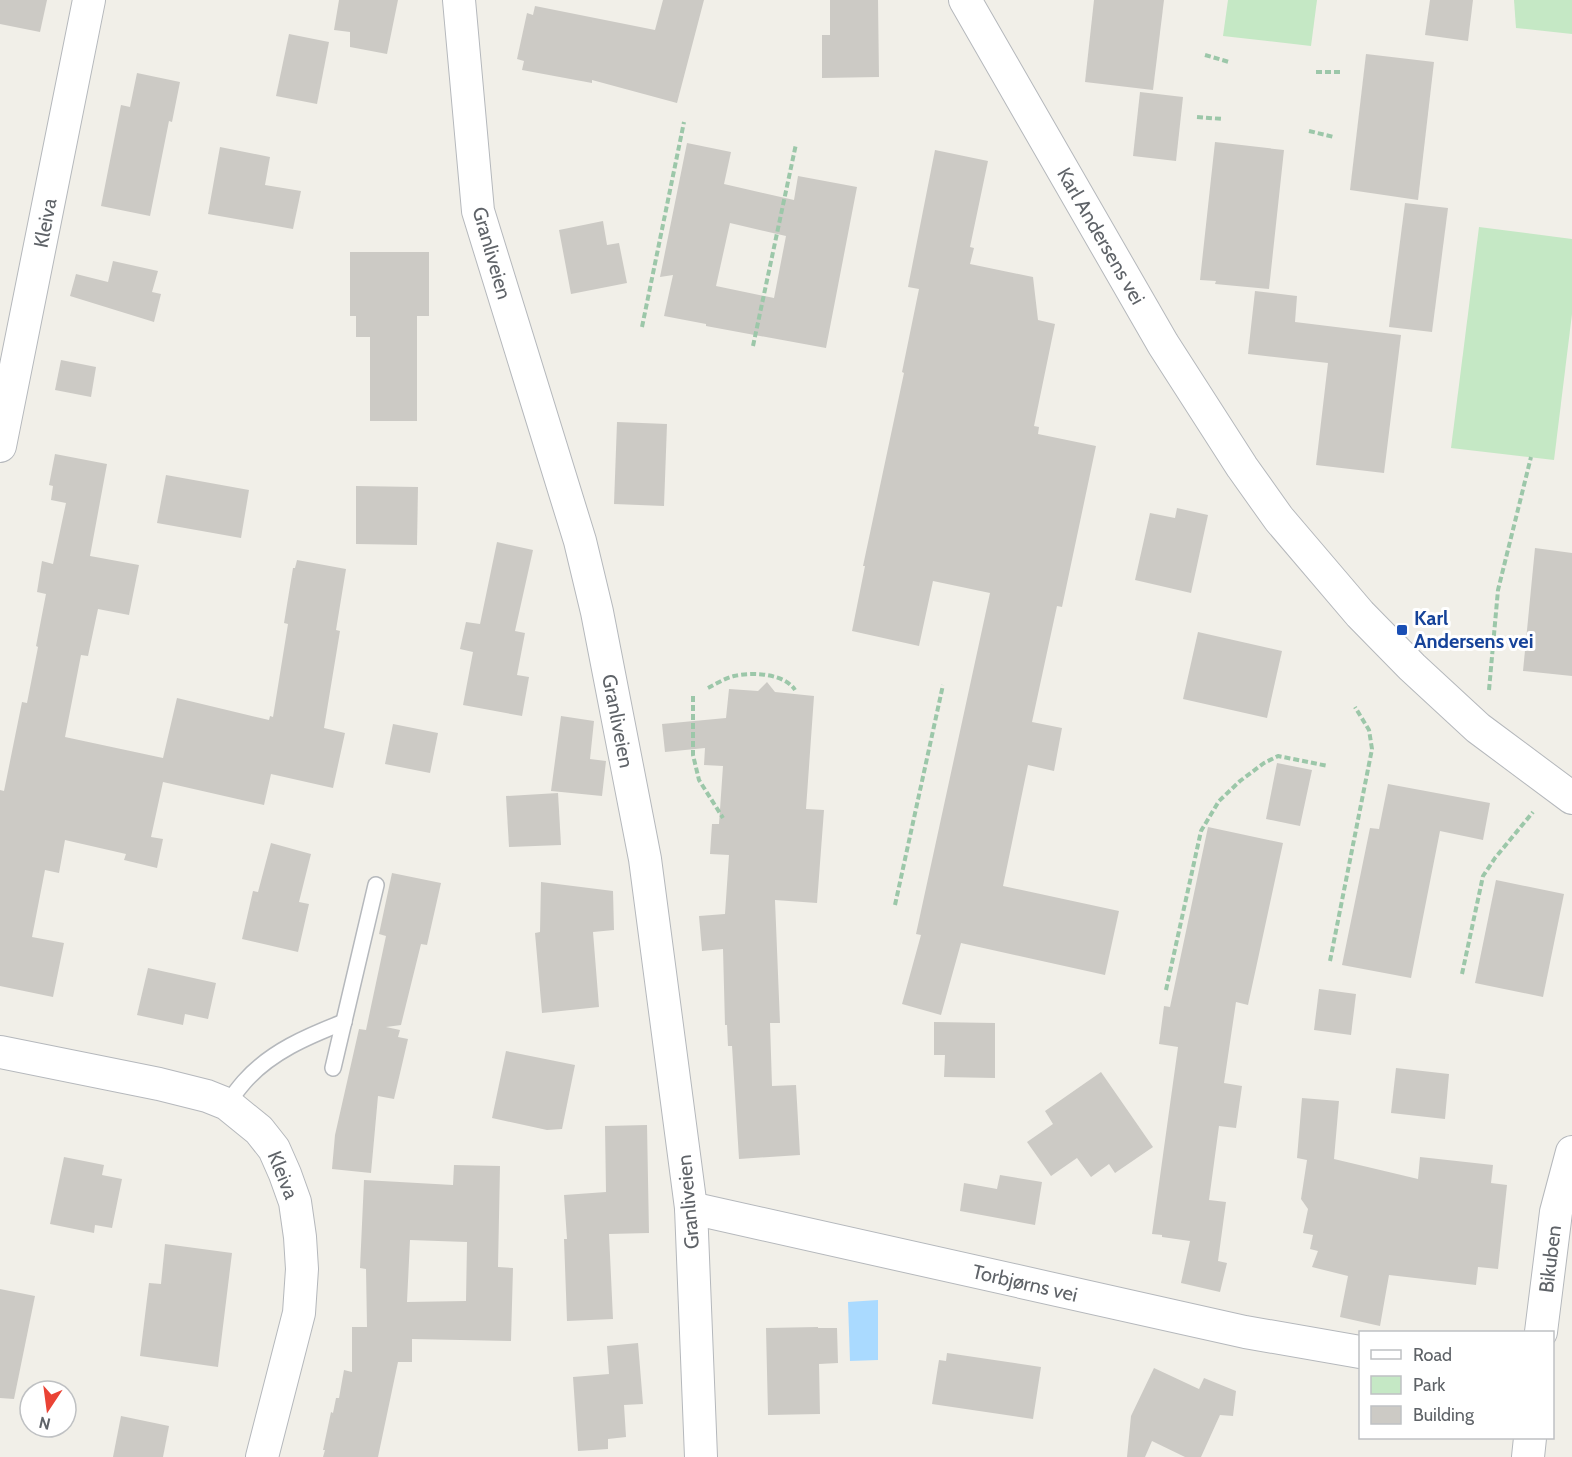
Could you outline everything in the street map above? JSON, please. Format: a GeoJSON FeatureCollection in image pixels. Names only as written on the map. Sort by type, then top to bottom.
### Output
{"type":"FeatureCollection","features":[{"type":"Feature","properties":{"kind":"street","name":"Kleiva"},"geometry":{"type":"LineString","coordinates":[[0,446],[89,0]]}},
{"type":"Feature","properties":{"kind":"street","name":"Granliveien"},"geometry":{"type":"LineString","coordinates":[[459,0],[478,211],[580,541],[597,612],[645,859],[691,1208],[701,1457]]}},
{"type":"Feature","properties":{"kind":"street","name":"Karl Andersens vei"},"geometry":{"type":"LineString","coordinates":[[965,0],[1163,344],[1242,467],[1279,519],[1360,614],[1412,667],[1478,728],[1563,792]]}},
{"type":"Feature","properties":{"kind":"street","name":"Kleiva"},"geometry":{"type":"LineString","coordinates":[[0,1052],[207,1096],[227,1104],[259,1130],[274,1149],[295,1202],[302,1269],[299,1313],[262,1457]]}},
{"type":"Feature","properties":{"kind":"street","name":"Bikuben"},"geometry":{"type":"LineString","coordinates":[[1541,1331],[1556,1212],[1572,1152]]}},
{"type":"Feature","properties":{"kind":"street","name":"Torbjørns vei"},"geometry":{"type":"LineString","coordinates":[[691,1208],[1245,1332],[1359,1352]]}},
{"type":"Feature","properties":{"kind":"street"},"geometry":{"type":"LineString","coordinates":[[1528,1457],[1530,1439]]}},
{"type":"Feature","properties":{"kind":"lane"},"geometry":{"type":"LineString","coordinates":[[333,1068],[376,885]]}},
{"type":"Feature","properties":{"kind":"lane"},"geometry":{"type":"LineString","coordinates":[[227,1104],[244,1082],[273,1056],[311,1035],[344,1022]]}},
{"type":"Feature","properties":{"kind":"path"},"geometry":{"type":"LineString","coordinates":[[1206,55],[1229,62]]}},
{"type":"Feature","properties":{"kind":"path"},"geometry":{"type":"LineString","coordinates":[[1316,72],[1342,72]]}},
{"type":"Feature","properties":{"kind":"path"},"geometry":{"type":"LineString","coordinates":[[1197,117],[1223,119]]}},
{"type":"Feature","properties":{"kind":"path"},"geometry":{"type":"LineString","coordinates":[[642,327],[684,123]]}},
{"type":"Feature","properties":{"kind":"path"},"geometry":{"type":"LineString","coordinates":[[1309,131],[1334,137]]}},
{"type":"Feature","properties":{"kind":"path"},"geometry":{"type":"LineString","coordinates":[[753,346],[796,144]]}},
{"type":"Feature","properties":{"kind":"path"},"geometry":{"type":"LineString","coordinates":[[1478,728],[1488,706],[1498,590],[1531,457]]}},
{"type":"Feature","properties":{"kind":"path"},"geometry":{"type":"LineString","coordinates":[[708,688],[734,676],[759,675],[776,676],[791,684],[795,690]]}},
{"type":"Feature","properties":{"kind":"path"},"geometry":{"type":"LineString","coordinates":[[895,905],[943,685]]}},
{"type":"Feature","properties":{"kind":"path"},"geometry":{"type":"LineString","coordinates":[[693,696],[693,755],[699,780],[723,818]]}},
{"type":"Feature","properties":{"kind":"path"},"geometry":{"type":"LineString","coordinates":[[1330,962],[1372,749],[1369,730],[1354,707]]}},
{"type":"Feature","properties":{"kind":"path"},"geometry":{"type":"LineString","coordinates":[[1166,990],[1201,831],[1219,801],[1240,780],[1278,756],[1328,766]]}},
{"type":"Feature","properties":{"kind":"path"},"geometry":{"type":"LineString","coordinates":[[1462,974],[1483,876],[1495,858],[1563,792]]}},
{"type":"Feature","properties":{"kind":"green space"},"geometry":{"type":"Polygon","coordinates":[[[1228,0],[1317,0],[1311,46],[1223,36],[1228,0]]]}},
{"type":"Feature","properties":{"kind":"green space"},"geometry":{"type":"Polygon","coordinates":[[[1514,0],[1572,0],[1572,34],[1516,28],[1514,0]]]}},
{"type":"Feature","properties":{"kind":"green space"},"geometry":{"type":"Polygon","coordinates":[[[1479,227],[1572,239],[1572,314],[1554,460],[1451,448],[1479,227]]]}},
{"type":"Feature","properties":{"kind":"water"},"geometry":{"type":"Polygon","coordinates":[[[878,1300],[878,1360],[850,1361],[848,1302],[878,1300]]]}},
{"type":"Feature","properties":{"kind":"building"},"geometry":{"type":"Polygon","coordinates":[[[0,0],[47,0],[40,32],[0,24],[0,0]]]}},
{"type":"Feature","properties":{"kind":"building"},"geometry":{"type":"Polygon","coordinates":[[[339,0],[398,0],[387,54],[350,47],[350,32],[334,30],[339,0]]]}},
{"type":"Feature","properties":{"kind":"building"},"geometry":{"type":"Polygon","coordinates":[[[663,0],[704,0],[677,103],[592,80],[592,83],[522,70],[524,61],[517,59],[527,13],[533,15],[535,6],[655,30],[663,0]]]}},
{"type":"Feature","properties":{"kind":"building"},"geometry":{"type":"Polygon","coordinates":[[[830,0],[878,0],[879,77],[822,78],[822,35],[830,35],[830,0]]]}},
{"type":"Feature","properties":{"kind":"building"},"geometry":{"type":"Polygon","coordinates":[[[1094,0],[1164,0],[1153,90],[1085,82],[1094,0]]]}},
{"type":"Feature","properties":{"kind":"building"},"geometry":{"type":"Polygon","coordinates":[[[1430,0],[1473,0],[1468,41],[1425,35],[1430,0]]]}},
{"type":"Feature","properties":{"kind":"building"},"geometry":{"type":"Polygon","coordinates":[[[289,34],[329,42],[317,104],[276,96],[289,34]]]}},
{"type":"Feature","properties":{"kind":"building"},"geometry":{"type":"Polygon","coordinates":[[[1366,54],[1434,62],[1418,200],[1350,190],[1366,54]]]}},
{"type":"Feature","properties":{"kind":"building"},"geometry":{"type":"Polygon","coordinates":[[[137,73],[180,82],[172,122],[169,121],[150,216],[101,206],[121,105],[130,107],[137,73]]]}},
{"type":"Feature","properties":{"kind":"building"},"geometry":{"type":"Polygon","coordinates":[[[1140,92],[1183,97],[1176,161],[1133,156],[1140,92]]]}},
{"type":"Feature","properties":{"kind":"building"},"geometry":{"type":"Polygon","coordinates":[[[1215,142],[1284,150],[1269,289],[1215,284],[1216,281],[1200,280],[1215,142]]]}},
{"type":"Feature","properties":{"kind":"building"},"geometry":{"type":"Polygon","coordinates":[[[687,143],[731,152],[724,184],[794,200],[798,176],[857,187],[826,348],[664,316],[673,275],[660,277],[687,143]],[[730,223],[716,286],[774,298],[786,236],[730,223]]]}},
{"type":"Feature","properties":{"kind":"building"},"geometry":{"type":"Polygon","coordinates":[[[220,147],[270,157],[265,185],[301,191],[293,229],[208,214],[220,147]]]}},
{"type":"Feature","properties":{"kind":"building"},"geometry":{"type":"Polygon","coordinates":[[[935,150],[988,161],[970,247],[974,248],[970,264],[1033,277],[1038,320],[1055,324],[1034,426],[1039,427],[1038,434],[1096,446],[1062,607],[1057,606],[1032,722],[1062,728],[1054,771],[1028,765],[1003,886],[1119,911],[1105,975],[961,943],[941,1015],[902,1004],[921,935],[916,934],[990,593],[933,581],[919,646],[852,631],[919,289],[908,287],[935,150]]]}},
{"type":"Feature","properties":{"kind":"building"},"geometry":{"type":"Polygon","coordinates":[[[1405,203],[1448,208],[1432,332],[1389,327],[1405,203]]]}},
{"type":"Feature","properties":{"kind":"building"},"geometry":{"type":"Polygon","coordinates":[[[603,221],[607,245],[619,243],[627,283],[571,294],[559,230],[603,221]]]}},
{"type":"Feature","properties":{"kind":"building"},"geometry":{"type":"Polygon","coordinates":[[[350,252],[429,252],[429,316],[417,316],[417,421],[370,421],[370,337],[356,337],[356,316],[350,316],[350,252]]]}},
{"type":"Feature","properties":{"kind":"building"},"geometry":{"type":"Polygon","coordinates":[[[113,261],[158,271],[152,292],[161,294],[154,322],[70,296],[76,274],[108,282],[113,261]]]}},
{"type":"Feature","properties":{"kind":"building"},"geometry":{"type":"Polygon","coordinates":[[[1255,291],[1297,296],[1295,322],[1401,335],[1384,473],[1316,465],[1328,363],[1248,354],[1255,291]]]}},
{"type":"Feature","properties":{"kind":"building"},"geometry":{"type":"Polygon","coordinates":[[[61,360],[96,367],[91,397],[55,390],[61,360]]]}},
{"type":"Feature","properties":{"kind":"building"},"geometry":{"type":"Polygon","coordinates":[[[617,422],[667,424],[664,506],[614,504],[617,422]]]}},
{"type":"Feature","properties":{"kind":"building"},"geometry":{"type":"Polygon","coordinates":[[[55,454],[107,464],[90,556],[139,565],[129,615],[98,609],[88,656],[81,655],[65,737],[163,758],[177,698],[269,720],[270,716],[273,717],[288,624],[284,623],[293,568],[297,560],[346,569],[336,630],[340,631],[324,728],[345,733],[333,788],[271,774],[264,805],[163,782],[151,837],[163,839],[157,868],[124,860],[126,854],[65,840],[59,873],[45,870],[32,937],[64,943],[53,997],[0,986],[0,790],[4,791],[22,702],[27,703],[38,647],[36,646],[46,594],[37,592],[42,561],[53,564],[66,503],[51,500],[53,486],[49,485],[55,454]]]}},
{"type":"Feature","properties":{"kind":"building"},"geometry":{"type":"Polygon","coordinates":[[[166,475],[249,490],[241,538],[157,523],[166,475]]]}},
{"type":"Feature","properties":{"kind":"building"},"geometry":{"type":"Polygon","coordinates":[[[356,486],[418,487],[417,545],[356,544],[356,486]]]}},
{"type":"Feature","properties":{"kind":"building"},"geometry":{"type":"Polygon","coordinates":[[[1177,508],[1208,515],[1191,593],[1135,580],[1150,513],[1175,518],[1177,508]]]}},
{"type":"Feature","properties":{"kind":"building"},"geometry":{"type":"Polygon","coordinates":[[[497,542],[533,550],[515,631],[525,633],[517,675],[529,677],[522,716],[463,705],[473,652],[460,649],[466,622],[480,624],[497,542]]]}},
{"type":"Feature","properties":{"kind":"building"},"geometry":{"type":"Polygon","coordinates":[[[1535,548],[1572,553],[1572,676],[1523,671],[1535,548]]]}},
{"type":"Feature","properties":{"kind":"building"},"geometry":{"type":"Polygon","coordinates":[[[1198,632],[1282,651],[1267,718],[1183,699],[1198,632]]]}},
{"type":"Feature","properties":{"kind":"building"},"geometry":{"type":"Polygon","coordinates":[[[767,682],[775,692],[814,696],[806,809],[824,810],[817,903],[775,900],[780,1023],[770,1023],[772,1086],[796,1085],[800,1155],[739,1159],[732,1046],[728,1046],[727,1025],[725,1025],[723,949],[702,951],[699,916],[725,914],[729,855],[710,854],[712,824],[719,824],[723,766],[704,765],[705,748],[665,752],[662,724],[726,718],[729,689],[758,691],[767,682]]]}},
{"type":"Feature","properties":{"kind":"building"},"geometry":{"type":"Polygon","coordinates":[[[561,716],[594,721],[590,759],[606,761],[602,796],[551,791],[561,716]]]}},
{"type":"Feature","properties":{"kind":"building"},"geometry":{"type":"Polygon","coordinates":[[[393,724],[438,733],[430,773],[385,764],[393,724]]]}},
{"type":"Feature","properties":{"kind":"building"},"geometry":{"type":"Polygon","coordinates":[[[1277,763],[1312,770],[1300,826],[1266,819],[1277,763]]]}},
{"type":"Feature","properties":{"kind":"building"},"geometry":{"type":"Polygon","coordinates":[[[1388,784],[1490,803],[1483,840],[1440,831],[1411,978],[1342,965],[1370,828],[1379,829],[1388,784]]]}},
{"type":"Feature","properties":{"kind":"building"},"geometry":{"type":"Polygon","coordinates":[[[558,793],[561,845],[509,847],[506,796],[558,793]]]}},
{"type":"Feature","properties":{"kind":"building"},"geometry":{"type":"Polygon","coordinates":[[[1208,827],[1283,843],[1248,1005],[1236,1002],[1224,1083],[1242,1086],[1236,1128],[1219,1126],[1209,1200],[1226,1202],[1218,1261],[1227,1263],[1220,1292],[1181,1283],[1190,1241],[1152,1234],[1178,1047],[1159,1044],[1164,1006],[1170,1007],[1208,827]]]}},
{"type":"Feature","properties":{"kind":"building"},"geometry":{"type":"Polygon","coordinates":[[[271,843],[311,854],[299,902],[309,904],[298,952],[242,939],[253,891],[258,892],[271,843]]]}},
{"type":"Feature","properties":{"kind":"building"},"geometry":{"type":"Polygon","coordinates":[[[392,873],[441,883],[427,945],[421,944],[401,1025],[386,1027],[400,1030],[398,1037],[408,1039],[394,1099],[378,1096],[371,1173],[332,1169],[335,1135],[359,1029],[366,1030],[386,936],[379,934],[392,873]]]}},
{"type":"Feature","properties":{"kind":"building"},"geometry":{"type":"Polygon","coordinates":[[[1496,880],[1564,894],[1543,997],[1475,983],[1496,880]]]}},
{"type":"Feature","properties":{"kind":"building"},"geometry":{"type":"Polygon","coordinates":[[[541,882],[613,891],[614,930],[593,932],[599,1007],[542,1013],[535,933],[540,932],[541,882]]]}},
{"type":"Feature","properties":{"kind":"building"},"geometry":{"type":"Polygon","coordinates":[[[148,968],[216,983],[208,1019],[185,1014],[183,1025],[137,1015],[148,968]]]}},
{"type":"Feature","properties":{"kind":"building"},"geometry":{"type":"Polygon","coordinates":[[[1319,989],[1356,994],[1351,1035],[1314,1030],[1319,989]]]}},
{"type":"Feature","properties":{"kind":"building"},"geometry":{"type":"Polygon","coordinates":[[[934,1022],[995,1023],[995,1078],[944,1077],[945,1055],[934,1055],[934,1022]]]}},
{"type":"Feature","properties":{"kind":"building"},"geometry":{"type":"Polygon","coordinates":[[[506,1051],[575,1065],[562,1129],[547,1130],[492,1118],[506,1051]]]}},
{"type":"Feature","properties":{"kind":"building"},"geometry":{"type":"Polygon","coordinates":[[[1396,1068],[1449,1074],[1445,1119],[1391,1113],[1396,1068]]]}},
{"type":"Feature","properties":{"kind":"building"},"geometry":{"type":"Polygon","coordinates":[[[1101,1072],[1153,1147],[1115,1173],[1109,1164],[1091,1177],[1077,1158],[1051,1176],[1027,1142],[1053,1124],[1045,1111],[1101,1072]]]}},
{"type":"Feature","properties":{"kind":"building"},"geometry":{"type":"Polygon","coordinates":[[[1302,1098],[1339,1101],[1334,1159],[1418,1179],[1420,1157],[1493,1165],[1491,1183],[1507,1185],[1498,1269],[1478,1267],[1476,1285],[1389,1275],[1380,1326],[1340,1317],[1348,1276],[1312,1267],[1318,1251],[1310,1249],[1313,1235],[1303,1233],[1308,1209],[1301,1199],[1307,1160],[1297,1158],[1302,1098]]]}},
{"type":"Feature","properties":{"kind":"building"},"geometry":{"type":"Polygon","coordinates":[[[647,1125],[649,1233],[609,1234],[613,1319],[567,1321],[564,1239],[567,1239],[564,1195],[606,1192],[605,1126],[647,1125]]]}},
{"type":"Feature","properties":{"kind":"building"},"geometry":{"type":"Polygon","coordinates":[[[64,1157],[104,1165],[102,1175],[122,1179],[112,1228],[95,1225],[94,1233],[50,1224],[64,1157]]]}},
{"type":"Feature","properties":{"kind":"building"},"geometry":{"type":"Polygon","coordinates":[[[454,1165],[500,1166],[498,1267],[513,1268],[511,1341],[412,1339],[412,1362],[398,1362],[378,1457],[323,1457],[331,1412],[333,1413],[336,1398],[339,1398],[344,1370],[352,1372],[352,1327],[367,1327],[366,1269],[360,1268],[364,1180],[453,1185],[454,1165]],[[410,1240],[407,1302],[466,1301],[467,1242],[410,1240]]]}},
{"type":"Feature","properties":{"kind":"building"},"geometry":{"type":"Polygon","coordinates":[[[1000,1175],[1042,1182],[1035,1225],[960,1211],[964,1183],[997,1189],[1000,1175]]]}},
{"type":"Feature","properties":{"kind":"building"},"geometry":{"type":"Polygon","coordinates":[[[165,1244],[232,1253],[218,1367],[140,1356],[149,1283],[161,1284],[165,1244]]]}},
{"type":"Feature","properties":{"kind":"building"},"geometry":{"type":"Polygon","coordinates":[[[0,1289],[35,1296],[14,1399],[0,1398],[0,1289]]]}},
{"type":"Feature","properties":{"kind":"building"},"geometry":{"type":"Polygon","coordinates":[[[766,1328],[837,1328],[838,1363],[819,1364],[820,1414],[768,1415],[766,1328]]]}},
{"type":"Feature","properties":{"kind":"building"},"geometry":{"type":"Polygon","coordinates":[[[638,1343],[643,1404],[624,1405],[626,1437],[608,1439],[608,1449],[578,1451],[573,1377],[609,1374],[607,1346],[638,1343]]]}},
{"type":"Feature","properties":{"kind":"building"},"geometry":{"type":"Polygon","coordinates":[[[947,1353],[1041,1367],[1033,1419],[932,1404],[939,1360],[946,1361],[947,1353]]]}},
{"type":"Feature","properties":{"kind":"building"},"geometry":{"type":"Polygon","coordinates":[[[1154,1368],[1199,1389],[1204,1378],[1236,1391],[1233,1416],[1220,1415],[1201,1457],[1185,1457],[1152,1441],[1145,1457],[1127,1457],[1131,1416],[1154,1368]]]}},
{"type":"Feature","properties":{"kind":"building"},"geometry":{"type":"Polygon","coordinates":[[[121,1416],[169,1426],[163,1457],[113,1457],[121,1416]]]}},
{"type":"Feature","properties":{"kind":"place","name":"Karl Andersens vei"},"geometry":{"type":"Point","coordinates":[1402,630]}}]}
